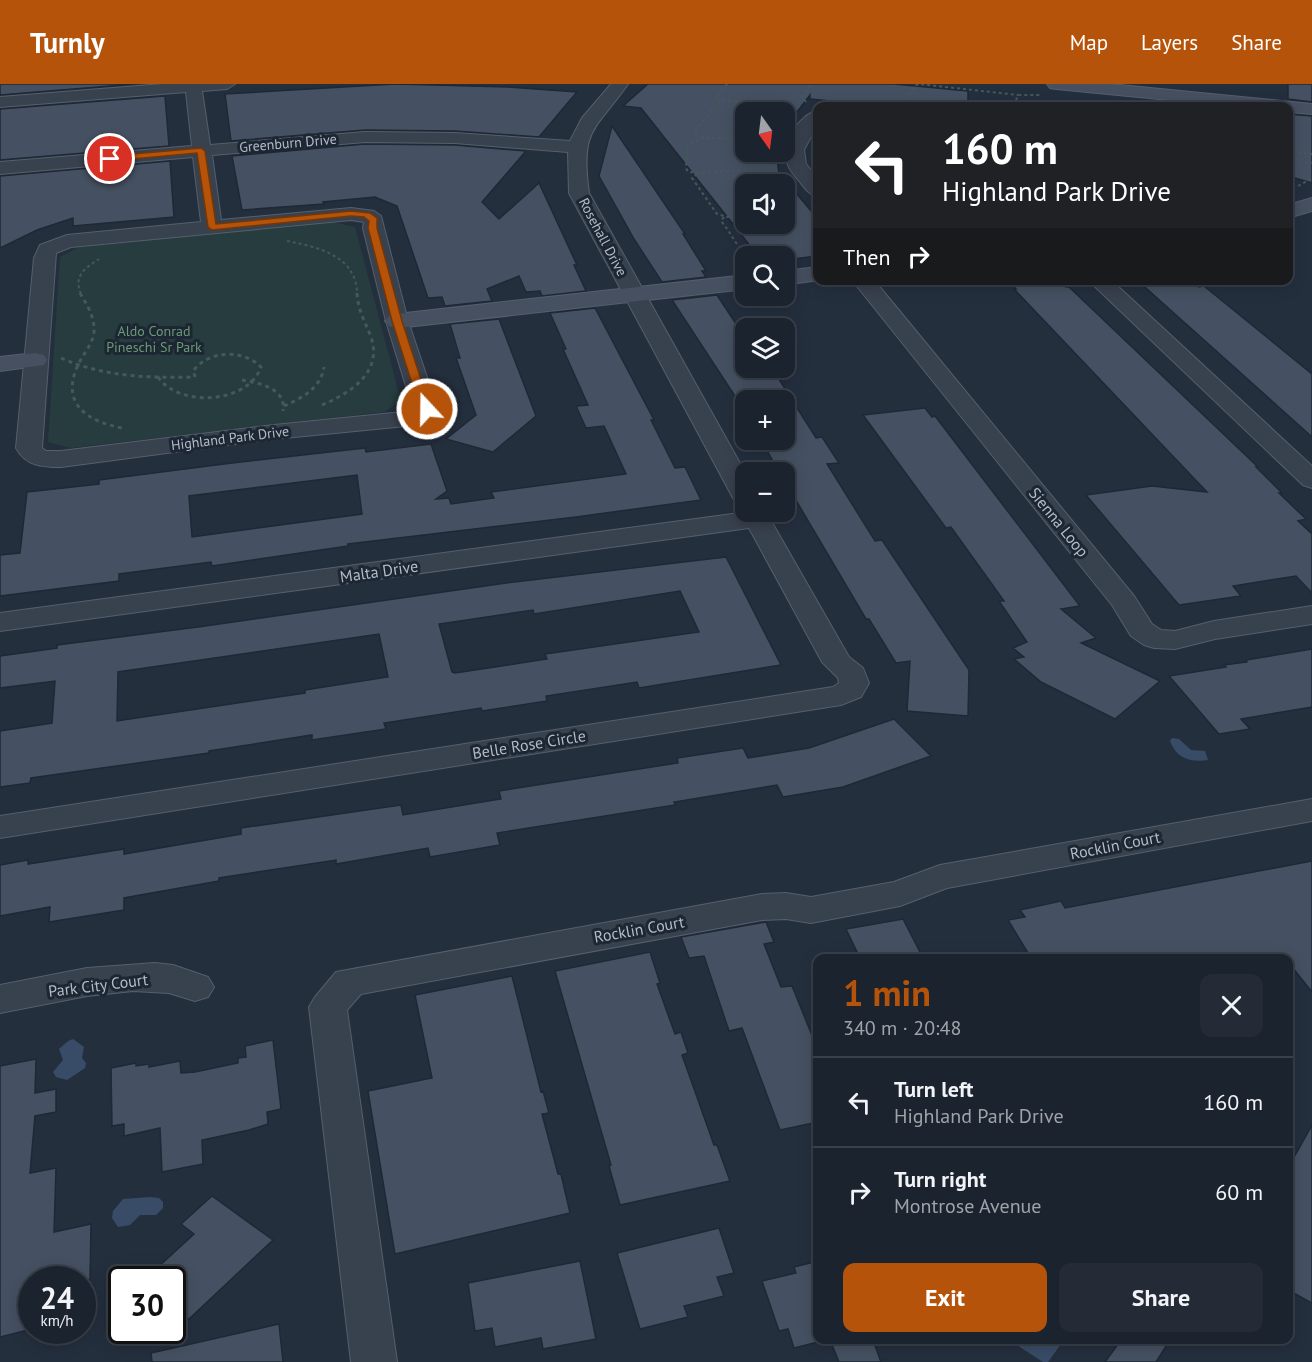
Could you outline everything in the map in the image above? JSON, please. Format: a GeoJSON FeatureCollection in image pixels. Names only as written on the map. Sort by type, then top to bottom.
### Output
{"type":"FeatureCollection","features":[{"type":"Feature","properties":{"kind":"main road"},"geometry":{"type":"LineString","coordinates":[[1056,84],[1240,102]]}},
{"type":"Feature","properties":{"kind":"main road"},"geometry":{"type":"LineString","coordinates":[[1143,84],[1312,101]]}},
{"type":"Feature","properties":{"kind":"main road"},"geometry":{"type":"LineString","coordinates":[[1293,107],[1312,109]]}},
{"type":"Feature","properties":{"kind":"main road"},"geometry":{"type":"LineString","coordinates":[[1293,210],[1312,204]]}},
{"type":"Feature","properties":{"kind":"main road"},"geometry":{"type":"LineString","coordinates":[[795,277],[813,275]]}},
{"type":"Feature","properties":{"kind":"main road"},"geometry":{"type":"LineString","coordinates":[[397,321],[735,283]]}},
{"type":"Feature","properties":{"kind":"main road"},"geometry":{"type":"LineString","coordinates":[[0,364],[35,360]]}},
{"type":"Feature","properties":{"kind":"street"},"geometry":{"type":"LineString","coordinates":[[0,102],[227,84]]}},
{"type":"Feature","properties":{"kind":"street"},"geometry":{"type":"LineString","coordinates":[[598,84],[619,85]]}},
{"type":"Feature","properties":{"kind":"street"},"geometry":{"type":"LineString","coordinates":[[193,85],[212,227]]}},
{"type":"Feature","properties":{"kind":"street"},"geometry":{"type":"LineString","coordinates":[[576,147],[589,121],[619,85]]}},
{"type":"Feature","properties":{"kind":"street"},"geometry":{"type":"LineString","coordinates":[[809,112],[812,118],[795,144],[794,156],[799,168],[813,185]]}},
{"type":"Feature","properties":{"kind":"street","name":"Greenburn Drive"},"geometry":{"type":"LineString","coordinates":[[0,168],[339,138],[392,136],[576,147]]}},
{"type":"Feature","properties":{"kind":"street","name":"Rosehall Drive"},"geometry":{"type":"LineString","coordinates":[[576,147],[579,193],[634,295]]}},
{"type":"Feature","properties":{"kind":"street","name":"Highland Park Drive"},"geometry":{"type":"LineString","coordinates":[[351,214],[367,214],[374,220],[373,228],[397,321],[421,396],[428,404],[425,413],[406,419],[281,420],[61,459],[38,458],[31,453],[28,448],[44,258],[47,249],[67,242],[212,227],[351,214]]}},
{"type":"Feature","properties":{"kind":"street","name":"Sienna Loop"},"geometry":{"type":"LineString","coordinates":[[866,285],[1124,602],[1141,630],[1154,639],[1175,640],[1214,630],[1312,615]]}},
{"type":"Feature","properties":{"kind":"street"},"geometry":{"type":"LineString","coordinates":[[1103,285],[1312,480]]}},
{"type":"Feature","properties":{"kind":"street","name":"Belle Rose Circle"},"geometry":{"type":"LineString","coordinates":[[634,295],[735,479]]}},
{"type":"Feature","properties":{"kind":"street","name":"Malta Drive"},"geometry":{"type":"LineString","coordinates":[[0,622],[735,513]]}},
{"type":"Feature","properties":{"kind":"street","name":"Belle Rose Circle"},"geometry":{"type":"LineString","coordinates":[[0,827],[841,695],[850,690],[854,683],[852,675],[837,662],[759,522]]}},
{"type":"Feature","properties":{"kind":"street","name":"Rocklin Court"},"geometry":{"type":"LineString","coordinates":[[374,1362],[328,1007],[349,982],[762,908],[786,906],[811,910],[900,893],[940,877],[1312,810]]}},
{"type":"Feature","properties":{"kind":"street","name":"Park City Court"},"geometry":{"type":"LineString","coordinates":[[0,999],[93,982],[144,976],[173,979],[195,987]]}},
{"type":"Feature","properties":{"kind":"path"},"geometry":{"type":"LineString","coordinates":[[720,100],[717,97],[727,84]]}},
{"type":"Feature","properties":{"kind":"path"},"geometry":{"type":"LineString","coordinates":[[906,102],[914,85],[1018,95]]}},
{"type":"Feature","properties":{"kind":"path"},"geometry":{"type":"LineString","coordinates":[[720,100],[809,112]]}},
{"type":"Feature","properties":{"kind":"path"},"geometry":{"type":"LineString","coordinates":[[704,138],[694,132],[720,100]]}},
{"type":"Feature","properties":{"kind":"path"},"geometry":{"type":"LineString","coordinates":[[735,140],[704,138],[692,142],[687,146],[686,170],[698,173],[778,167]]}},
{"type":"Feature","properties":{"kind":"path"},"geometry":{"type":"LineString","coordinates":[[1293,152],[1312,154]]}},
{"type":"Feature","properties":{"kind":"path"},"geometry":{"type":"LineString","coordinates":[[1293,158],[1312,164]]}},
{"type":"Feature","properties":{"kind":"path"},"geometry":{"type":"LineString","coordinates":[[698,173],[693,176],[693,179],[716,213],[735,216]]}},
{"type":"Feature","properties":{"kind":"path"},"geometry":{"type":"LineString","coordinates":[[1294,188],[1312,178]]}},
{"type":"Feature","properties":{"kind":"path"},"geometry":{"type":"LineString","coordinates":[[795,211],[813,209]]}},
{"type":"Feature","properties":{"kind":"path"},"geometry":{"type":"LineString","coordinates":[[725,216],[721,221],[736,246]]}},
{"type":"Feature","properties":{"kind":"path"},"geometry":{"type":"LineString","coordinates":[[282,240],[327,252],[350,268],[357,282],[359,310],[374,349],[374,364],[365,378],[345,393],[317,407]]}},
{"type":"Feature","properties":{"kind":"path"},"geometry":{"type":"LineString","coordinates":[[104,257],[83,270],[76,282],[77,292],[91,312],[94,329],[91,343],[78,366],[72,387],[73,400],[78,408],[94,420],[126,429]]}},
{"type":"Feature","properties":{"kind":"path"},"geometry":{"type":"LineString","coordinates":[[61,351],[61,357],[78,366],[110,374],[196,377],[194,368],[203,361],[237,354],[252,358],[259,363],[261,372],[254,382],[233,393],[200,397],[171,392],[162,386],[158,377]]}},
{"type":"Feature","properties":{"kind":"path"},"geometry":{"type":"LineString","coordinates":[[284,406],[311,389],[322,377],[324,367]]}},
{"type":"Feature","properties":{"kind":"path"},"geometry":{"type":"LineString","coordinates":[[243,380],[264,384],[278,391],[284,406],[281,420]]}},
{"type":"Feature","properties":{"kind":"green space","name":"Aldo Conrad Pineschi Sr Park"},"geometry":{"type":"Polygon","coordinates":[[[332,222],[355,227],[401,401],[384,412],[70,448],[48,442],[60,257],[79,247],[332,222]]]}},
{"type":"Feature","properties":{"kind":"water"},"geometry":{"type":"Polygon","coordinates":[[[1172,738],[1179,739],[1191,750],[1205,751],[1208,760],[1190,760],[1180,755],[1170,741],[1172,738]]]}},
{"type":"Feature","properties":{"kind":"water"},"geometry":{"type":"Polygon","coordinates":[[[73,1039],[84,1047],[82,1058],[86,1063],[85,1068],[67,1080],[56,1077],[53,1072],[63,1060],[59,1049],[73,1039]]]}},
{"type":"Feature","properties":{"kind":"water"},"geometry":{"type":"Polygon","coordinates":[[[159,1198],[163,1202],[163,1208],[156,1215],[140,1215],[130,1225],[118,1227],[112,1218],[113,1211],[123,1199],[159,1198]]]}},
{"type":"Feature","properties":{"kind":"water"},"geometry":{"type":"Polygon","coordinates":[[[1015,1344],[1061,1344],[1048,1362],[1043,1362],[1015,1344]]]}},
{"type":"Feature","properties":{"kind":"building"},"geometry":{"type":"Polygon","coordinates":[[[0,84],[135,84],[0,95],[0,84]]]}},
{"type":"Feature","properties":{"kind":"building"},"geometry":{"type":"Polygon","coordinates":[[[395,84],[508,87],[577,92],[539,137],[455,131],[365,130],[231,141],[225,94],[395,84]]]}},
{"type":"Feature","properties":{"kind":"building"},"geometry":{"type":"Polygon","coordinates":[[[648,84],[894,84],[968,91],[968,102],[841,102],[810,99],[810,95],[795,115],[795,102],[735,102],[735,162],[777,162],[780,174],[735,174],[735,227],[641,108],[623,106],[648,84]]]}},
{"type":"Feature","properties":{"kind":"building"},"geometry":{"type":"Polygon","coordinates":[[[1288,84],[1312,84],[1312,102],[1288,99],[1288,84]]]}},
{"type":"Feature","properties":{"kind":"building"},"geometry":{"type":"Polygon","coordinates":[[[165,96],[169,146],[0,160],[0,109],[165,96]]]}},
{"type":"Feature","properties":{"kind":"building"},"geometry":{"type":"Polygon","coordinates":[[[1293,114],[1312,116],[1312,183],[1293,177],[1293,114]]]}},
{"type":"Feature","properties":{"kind":"building"},"geometry":{"type":"Polygon","coordinates":[[[612,126],[685,234],[683,234],[706,271],[702,271],[706,277],[662,282],[634,239],[599,176],[612,126]]]}},
{"type":"Feature","properties":{"kind":"building"},"geometry":{"type":"Polygon","coordinates":[[[365,144],[455,145],[526,151],[482,202],[499,219],[539,183],[577,265],[574,265],[586,291],[542,296],[540,291],[526,292],[519,276],[487,289],[492,301],[445,306],[442,297],[428,298],[397,206],[375,197],[323,202],[324,204],[242,210],[232,156],[365,144]]]}},
{"type":"Feature","properties":{"kind":"building"},"geometry":{"type":"Polygon","coordinates":[[[170,161],[174,217],[73,226],[73,218],[37,230],[0,248],[0,176],[170,161]]]}},
{"type":"Feature","properties":{"kind":"building"},"geometry":{"type":"Polygon","coordinates":[[[795,192],[813,213],[813,257],[795,259],[795,246],[750,246],[741,234],[795,234],[795,192]]]}},
{"type":"Feature","properties":{"kind":"building"},"geometry":{"type":"Polygon","coordinates":[[[1012,285],[1064,285],[1069,287],[1258,467],[1256,467],[1282,493],[1279,493],[1306,519],[1298,521],[1312,534],[1312,593],[1296,576],[1233,586],[1241,596],[1179,605],[1086,495],[1152,486],[1207,492],[1014,289],[1016,289],[1012,285]]]}},
{"type":"Feature","properties":{"kind":"building"},"geometry":{"type":"Polygon","coordinates":[[[1143,285],[1204,286],[1312,374],[1312,437],[1143,285]]]}},
{"type":"Feature","properties":{"kind":"building"},"geometry":{"type":"Polygon","coordinates":[[[717,295],[735,322],[735,378],[778,378],[786,390],[735,390],[735,396],[672,300],[717,295]]]}},
{"type":"Feature","properties":{"kind":"building"},"geometry":{"type":"Polygon","coordinates":[[[595,308],[654,420],[651,420],[675,468],[685,467],[701,500],[348,544],[348,546],[212,566],[211,562],[119,574],[119,581],[0,596],[0,555],[20,553],[27,492],[99,484],[99,480],[224,464],[365,448],[366,452],[431,444],[447,491],[436,499],[449,498],[451,504],[494,498],[491,492],[626,474],[604,426],[586,428],[576,406],[588,405],[550,313],[595,308]],[[357,475],[189,496],[192,537],[362,514],[357,475]]]}},
{"type":"Feature","properties":{"kind":"building"},"geometry":{"type":"Polygon","coordinates":[[[499,319],[536,416],[493,452],[446,439],[476,415],[456,358],[460,358],[450,324],[499,319]]]}},
{"type":"Feature","properties":{"kind":"building"},"geometry":{"type":"Polygon","coordinates":[[[795,405],[816,438],[822,437],[839,463],[827,464],[875,541],[882,540],[969,670],[968,716],[907,711],[910,661],[896,663],[869,619],[866,619],[795,499],[795,462],[773,462],[767,450],[795,450],[795,405]]]}},
{"type":"Feature","properties":{"kind":"building"},"geometry":{"type":"Polygon","coordinates":[[[925,408],[932,417],[935,416],[1080,606],[1061,609],[1096,638],[1081,643],[1160,681],[1115,719],[1041,682],[1014,659],[1024,657],[1013,648],[1027,642],[999,601],[1004,601],[951,527],[946,528],[863,415],[925,408]]]}},
{"type":"Feature","properties":{"kind":"building"},"geometry":{"type":"Polygon","coordinates":[[[726,557],[781,665],[639,688],[637,682],[546,696],[547,701],[482,711],[481,708],[384,723],[386,729],[312,740],[312,735],[209,751],[209,753],[31,778],[30,783],[0,787],[0,731],[52,723],[55,681],[0,688],[0,656],[57,648],[57,645],[506,583],[726,557]],[[680,591],[534,614],[533,610],[439,624],[452,672],[455,673],[547,659],[545,654],[699,632],[680,591]],[[379,634],[118,672],[117,721],[305,693],[305,690],[388,677],[379,634]]]}},
{"type":"Feature","properties":{"kind":"building"},"geometry":{"type":"Polygon","coordinates":[[[1312,649],[1312,707],[1241,719],[1250,729],[1219,734],[1169,676],[1226,667],[1224,665],[1312,649]]]}},
{"type":"Feature","properties":{"kind":"building"},"geometry":{"type":"Polygon","coordinates":[[[894,719],[931,756],[843,787],[783,797],[777,785],[674,802],[675,805],[497,833],[500,845],[430,857],[428,848],[336,864],[336,860],[219,878],[219,881],[124,898],[124,910],[49,922],[50,907],[0,916],[0,865],[28,860],[28,864],[124,849],[124,854],[241,834],[241,828],[401,805],[403,815],[501,799],[499,791],[678,763],[677,758],[743,748],[748,758],[809,748],[894,719]]]}},
{"type":"Feature","properties":{"kind":"building"},"geometry":{"type":"Polygon","coordinates":[[[1312,861],[1312,992],[1293,968],[1293,954],[1029,954],[1008,920],[1025,917],[1020,910],[1061,901],[1065,908],[1312,861]]]}},
{"type":"Feature","properties":{"kind":"building"},"geometry":{"type":"Polygon","coordinates":[[[903,919],[921,954],[858,954],[846,929],[903,919]]]}},
{"type":"Feature","properties":{"kind":"building"},"geometry":{"type":"Polygon","coordinates":[[[766,922],[774,942],[764,944],[781,987],[792,986],[813,1038],[813,1123],[780,1130],[742,1028],[729,1031],[704,956],[689,958],[681,937],[766,922]]]}},
{"type":"Feature","properties":{"kind":"building"},"geometry":{"type":"Polygon","coordinates":[[[650,952],[660,983],[657,984],[675,1034],[681,1032],[688,1053],[682,1055],[714,1145],[717,1145],[730,1181],[620,1205],[609,1166],[611,1165],[555,971],[650,952]]]}},
{"type":"Feature","properties":{"kind":"building"},"geometry":{"type":"Polygon","coordinates":[[[512,976],[541,1092],[543,1091],[549,1113],[542,1114],[558,1174],[561,1174],[570,1213],[395,1254],[368,1091],[432,1078],[415,995],[512,976]]]}},
{"type":"Feature","properties":{"kind":"building"},"geometry":{"type":"Polygon","coordinates":[[[273,1040],[281,1109],[267,1112],[268,1124],[202,1140],[203,1164],[162,1172],[160,1128],[124,1136],[124,1124],[112,1126],[111,1068],[136,1063],[136,1066],[149,1064],[149,1067],[180,1061],[181,1073],[195,1072],[238,1063],[238,1058],[246,1057],[245,1046],[273,1040]]]}},
{"type":"Feature","properties":{"kind":"building"},"geometry":{"type":"Polygon","coordinates":[[[36,1059],[35,1093],[56,1089],[56,1112],[35,1116],[30,1173],[56,1168],[54,1232],[91,1224],[90,1266],[18,1266],[18,1332],[0,1337],[0,1066],[36,1059]]]}},
{"type":"Feature","properties":{"kind":"building"},"geometry":{"type":"Polygon","coordinates":[[[1312,1125],[1312,1303],[1293,1293],[1293,1159],[1312,1125]]]}},
{"type":"Feature","properties":{"kind":"building"},"geometry":{"type":"Polygon","coordinates":[[[212,1196],[273,1240],[189,1319],[186,1317],[186,1266],[159,1266],[194,1234],[181,1224],[212,1196]]]}},
{"type":"Feature","properties":{"kind":"building"},"geometry":{"type":"Polygon","coordinates":[[[719,1228],[734,1273],[717,1277],[724,1296],[684,1306],[688,1317],[640,1329],[617,1253],[719,1228]]]}},
{"type":"Feature","properties":{"kind":"building"},"geometry":{"type":"Polygon","coordinates":[[[580,1261],[596,1339],[543,1349],[541,1338],[495,1347],[492,1328],[475,1331],[468,1283],[580,1261]]]}},
{"type":"Feature","properties":{"kind":"building"},"geometry":{"type":"Polygon","coordinates":[[[813,1262],[813,1343],[794,1348],[788,1329],[779,1331],[762,1281],[796,1273],[794,1267],[813,1262]]]}},
{"type":"Feature","properties":{"kind":"building"},"geometry":{"type":"Polygon","coordinates":[[[279,1324],[283,1362],[152,1362],[151,1353],[279,1324]]]}},
{"type":"Feature","properties":{"kind":"building"},"geometry":{"type":"Polygon","coordinates":[[[832,1344],[874,1344],[881,1362],[839,1362],[832,1344]]]}},
{"type":"Feature","properties":{"kind":"building"},"geometry":{"type":"Polygon","coordinates":[[[1118,1344],[1167,1344],[1156,1362],[1105,1362],[1118,1344]]]}},
{"type":"Feature","properties":{"kind":"route"},"geometry":{"type":"LineString","coordinates":[[110,159],[201,151],[212,227],[367,214],[374,220],[373,228],[397,321],[421,396],[428,404],[427,409]]}}]}
